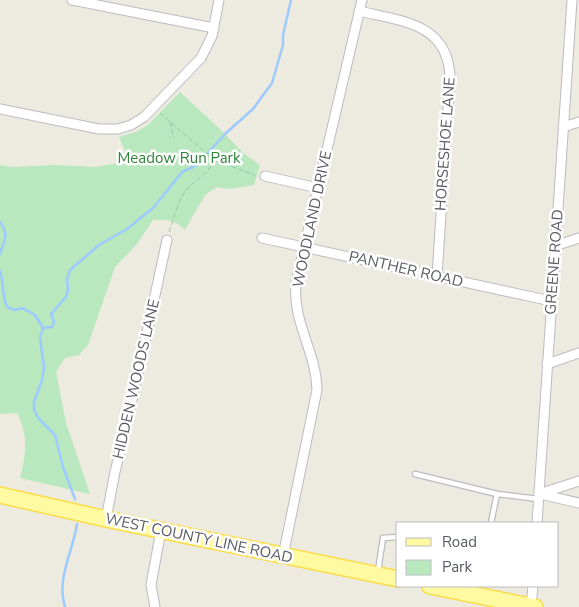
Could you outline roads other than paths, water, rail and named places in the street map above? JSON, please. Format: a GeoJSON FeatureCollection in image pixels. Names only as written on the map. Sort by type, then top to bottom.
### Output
{"type":"FeatureCollection","features":[{"type":"Feature","properties":{"kind":"main road","name":"WEST COUNTY LINE ROAD"},"geometry":{"type":"LineString","coordinates":[[0,495],[106,519],[396,579]]}},
{"type":"Feature","properties":{"kind":"main road"},"geometry":{"type":"LineString","coordinates":[[435,587],[533,607]]}},
{"type":"Feature","properties":{"kind":"street"},"geometry":{"type":"LineString","coordinates":[[72,0],[214,28]]}},
{"type":"Feature","properties":{"kind":"street"},"geometry":{"type":"LineString","coordinates":[[0,109],[107,130],[131,125],[144,118],[202,58],[210,43],[219,0]]}},
{"type":"Feature","properties":{"kind":"street","name":"WOODLAND DRIVE"},"geometry":{"type":"LineString","coordinates":[[283,556],[316,390],[314,367],[298,317],[296,282],[362,0]]}},
{"type":"Feature","properties":{"kind":"street","name":"GREENE ROAD"},"geometry":{"type":"LineString","coordinates":[[537,522],[563,127],[574,5]]}},
{"type":"Feature","properties":{"kind":"street","name":"HORSESHOE LANE"},"geometry":{"type":"LineString","coordinates":[[359,11],[414,24],[424,29],[434,36],[448,59],[450,77],[437,276]]}},
{"type":"Feature","properties":{"kind":"street"},"geometry":{"type":"LineString","coordinates":[[563,127],[579,122]]}},
{"type":"Feature","properties":{"kind":"street"},"geometry":{"type":"LineString","coordinates":[[265,176],[318,188]]}},
{"type":"Feature","properties":{"kind":"street","name":"PANTHER ROAD"},"geometry":{"type":"LineString","coordinates":[[262,238],[551,301]]}},
{"type":"Feature","properties":{"kind":"street"},"geometry":{"type":"LineString","coordinates":[[555,246],[579,238]]}},
{"type":"Feature","properties":{"kind":"street","name":"HIDDEN WOODS LANE"},"geometry":{"type":"LineString","coordinates":[[106,519],[114,472],[134,392],[167,240]]}},
{"type":"Feature","properties":{"kind":"street"},"geometry":{"type":"LineString","coordinates":[[547,364],[579,353]]}},
{"type":"Feature","properties":{"kind":"street"},"geometry":{"type":"LineString","coordinates":[[539,497],[579,481]]}},
{"type":"Feature","properties":{"kind":"street"},"geometry":{"type":"LineString","coordinates":[[539,497],[579,503]]}},
{"type":"Feature","properties":{"kind":"street"},"geometry":{"type":"LineString","coordinates":[[155,607],[151,585],[161,530]]}},
{"type":"Feature","properties":{"kind":"street"},"geometry":{"type":"LineString","coordinates":[[533,587],[533,607]]}},
{"type":"Feature","properties":{"kind":"lane"},"geometry":{"type":"LineString","coordinates":[[415,474],[497,494],[539,497]]}},
{"type":"Feature","properties":{"kind":"lane"},"geometry":{"type":"LineString","coordinates":[[491,522],[497,494]]}},
{"type":"Feature","properties":{"kind":"lane"},"geometry":{"type":"LineString","coordinates":[[378,575],[384,538],[396,537]]}},
{"type":"Feature","properties":{"kind":"waterway"},"geometry":{"type":"LineString","coordinates":[[43,328],[52,327],[54,322],[51,314],[66,297],[68,290],[67,279],[70,270],[99,245],[127,229],[154,207],[182,172],[197,165],[226,133],[253,109],[272,83],[283,45],[283,35],[291,0]]}},
{"type":"Feature","properties":{"kind":"waterway"},"geometry":{"type":"LineString","coordinates":[[0,222],[5,231],[0,254]]}},
{"type":"Feature","properties":{"kind":"waterway"},"geometry":{"type":"LineString","coordinates":[[0,271],[7,307],[15,310],[22,308],[35,315],[43,328],[40,338],[44,367],[42,380],[34,402],[34,410],[39,419],[55,435],[63,467],[75,499]]}},
{"type":"Feature","properties":{"kind":"waterway"},"geometry":{"type":"LineString","coordinates":[[65,607],[63,597],[64,576],[77,524]]}},
{"type":"Feature","properties":{"kind":"park label","name":"Meadow Run Park"},"geometry":{"type":"Point","coordinates":[179,158]}}]}
